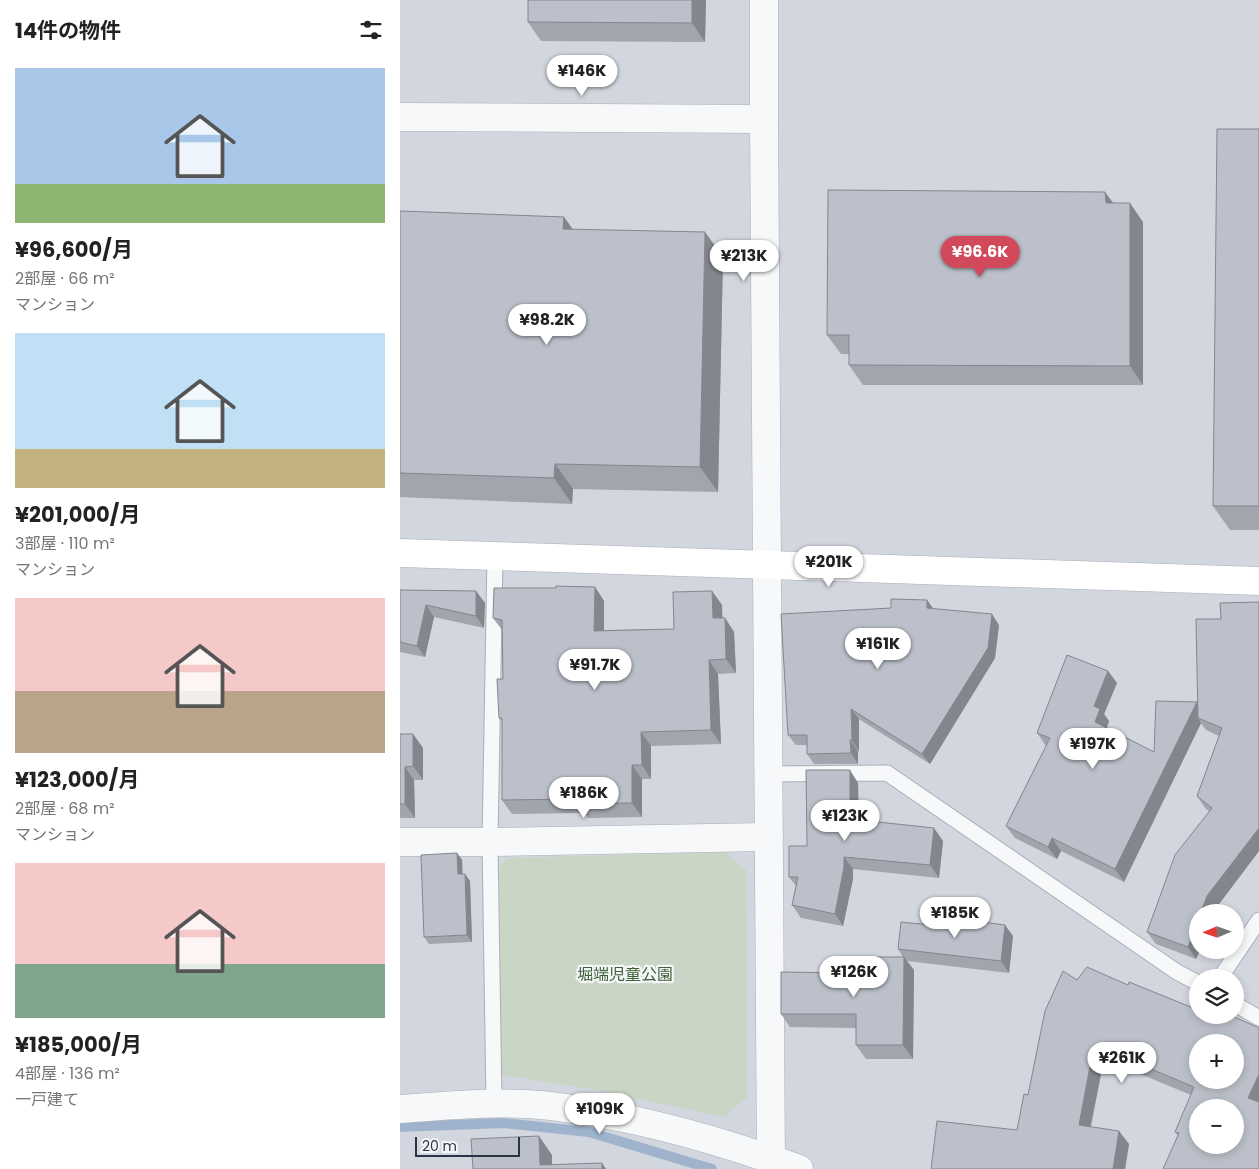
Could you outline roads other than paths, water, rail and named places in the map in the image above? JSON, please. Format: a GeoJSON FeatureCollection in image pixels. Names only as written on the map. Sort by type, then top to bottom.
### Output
{"type":"FeatureCollection","features":[{"type":"Feature","properties":{"kind":"street"},"geometry":{"type":"LineString","coordinates":[[764,0],[771,1164]]}},
{"type":"Feature","properties":{"kind":"street"},"geometry":{"type":"LineString","coordinates":[[400,117],[764,119]]}},
{"type":"Feature","properties":{"kind":"street"},"geometry":{"type":"LineString","coordinates":[[400,553],[1259,581]]}},
{"type":"Feature","properties":{"kind":"street"},"geometry":{"type":"LineString","coordinates":[[400,842],[769,837]]}},
{"type":"Feature","properties":{"kind":"street"},"geometry":{"type":"LineString","coordinates":[[400,1109],[494,1104],[541,1105],[617,1116],[683,1132],[771,1164],[799,1169]]}},
{"type":"Feature","properties":{"kind":"lane"},"geometry":{"type":"LineString","coordinates":[[494,1104],[490,842],[495,556]]}},
{"type":"Feature","properties":{"kind":"lane"},"geometry":{"type":"LineString","coordinates":[[768,774],[887,773],[1189,979]]}},
{"type":"Feature","properties":{"kind":"lane"},"geometry":{"type":"LineString","coordinates":[[1226,969],[1259,920]]}},
{"type":"Feature","properties":{"kind":"lane"},"geometry":{"type":"LineString","coordinates":[[1244,1009],[1259,1018]]}},
{"type":"Feature","properties":{"kind":"waterway"},"geometry":{"type":"LineString","coordinates":[[400,1127],[503,1123],[589,1132],[712,1169]]}},
{"type":"Feature","properties":{"kind":"park label","name":"堀端児童公園"},"geometry":{"type":"Point","coordinates":[625,974]}}]}
